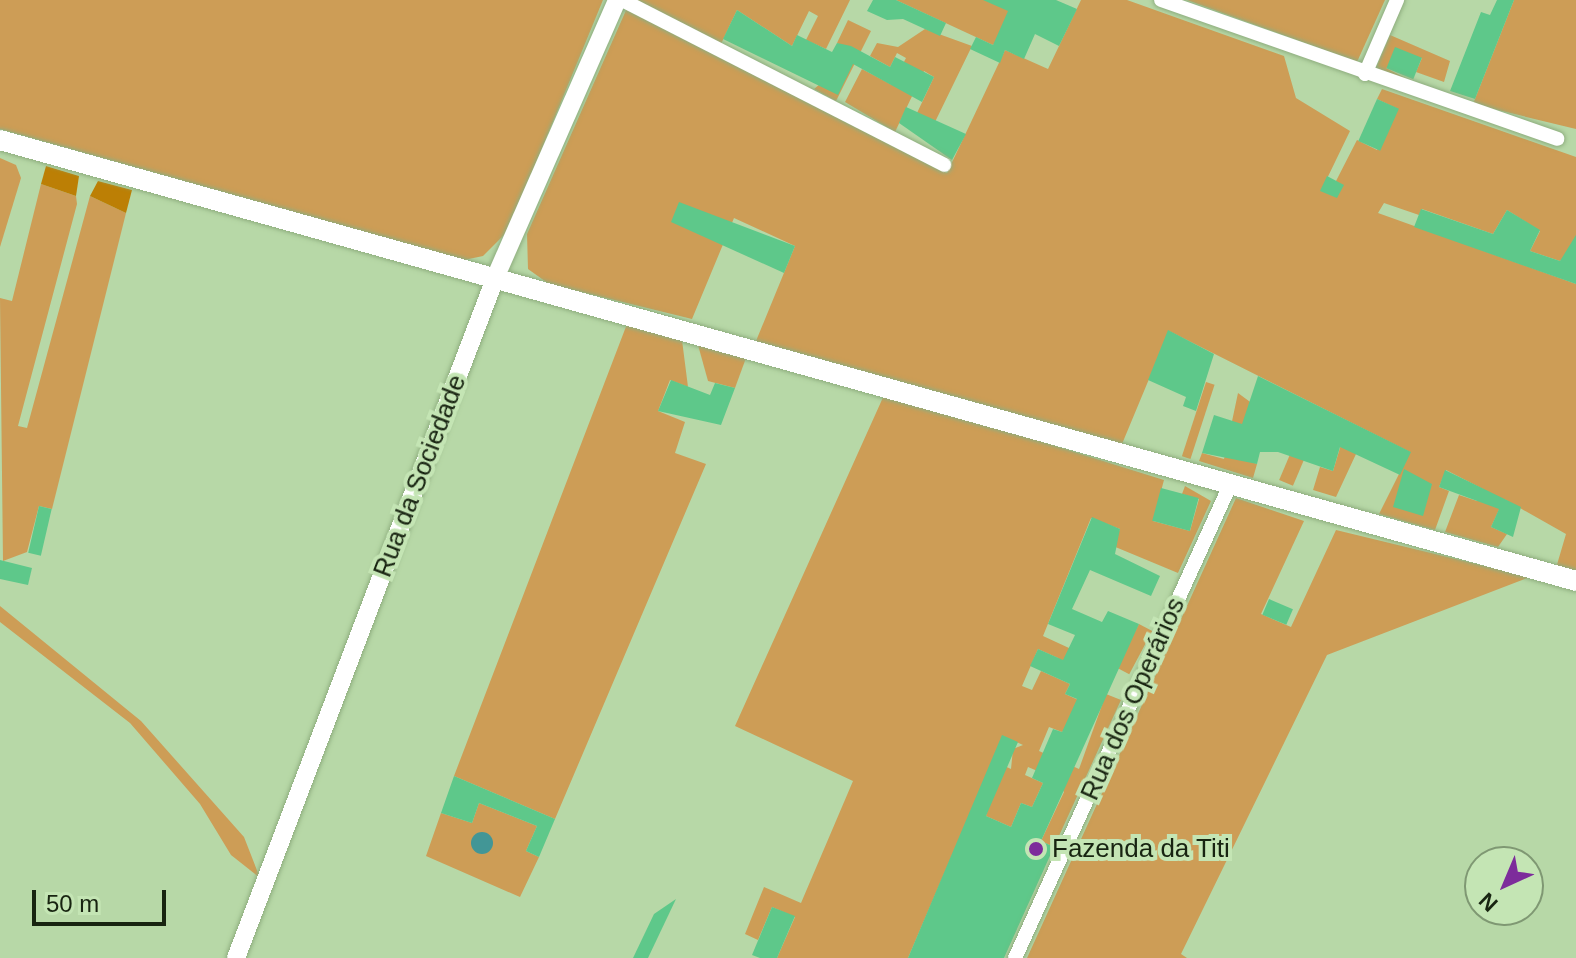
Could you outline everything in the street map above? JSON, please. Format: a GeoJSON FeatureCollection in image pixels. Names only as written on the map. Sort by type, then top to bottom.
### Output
{"type":"FeatureCollection","features":[{"type":"Feature","properties":{"kind":"main road"},"geometry":{"type":"LineString","coordinates":[[0,140],[496,276],[1576,581]]}},
{"type":"Feature","properties":{"kind":"street"},"geometry":{"type":"LineString","coordinates":[[620,0],[944,165]]}},
{"type":"Feature","properties":{"kind":"street","name":"Rua da Sociedade"},"geometry":{"type":"LineString","coordinates":[[236,958],[496,276],[620,0]]}},
{"type":"Feature","properties":{"kind":"street"},"geometry":{"type":"LineString","coordinates":[[1161,0],[1557,139]]}},
{"type":"Feature","properties":{"kind":"street"},"geometry":{"type":"LineString","coordinates":[[1365,74],[1397,0]]}},
{"type":"Feature","properties":{"kind":"street","name":"Rua dos Operários"},"geometry":{"type":"LineString","coordinates":[[1015,958],[1231,483]]}},
{"type":"Feature","properties":{"kind":"shaded area"},"geometry":{"type":"Polygon","coordinates":[[[0,0],[603,0],[508,231],[483,256],[464,260],[0,129],[0,0]]]}},
{"type":"Feature","properties":{"kind":"shaded area"},"geometry":{"type":"Polygon","coordinates":[[[636,0],[850,0],[826,49],[806,40],[818,16],[809,11],[792,46],[737,10],[720,46],[636,0]]]}},
{"type":"Feature","properties":{"kind":"shaded area"},"geometry":{"type":"Polygon","coordinates":[[[896,0],[1032,0],[993,45],[896,0]]]}},
{"type":"Feature","properties":{"kind":"shaded area"},"geometry":{"type":"Polygon","coordinates":[[[1081,0],[1127,0],[1284,56],[1296,98],[1350,131],[1321,191],[1336,181],[1357,140],[1377,150],[1398,109],[1377,99],[1382,89],[1576,157],[1576,244],[1560,261],[1530,251],[1540,231],[1507,210],[1493,234],[1422,209],[1419,215],[1384,203],[1378,213],[1576,284],[1576,574],[1556,568],[1566,534],[1504,499],[1491,527],[1507,534],[1498,547],[1445,532],[1459,495],[1477,501],[1483,489],[1446,470],[1439,487],[1449,491],[1435,530],[1379,514],[1410,452],[1169,331],[1122,444],[756,341],[795,246],[734,218],[692,319],[549,284],[528,269],[527,234],[627,8],[947,173],[1005,50],[1048,69],[1081,0]]]}},
{"type":"Feature","properties":{"kind":"shaded area"},"geometry":{"type":"Polygon","coordinates":[[[1187,0],[1385,0],[1357,62],[1187,0]]]}},
{"type":"Feature","properties":{"kind":"shaded area"},"geometry":{"type":"Polygon","coordinates":[[[1514,0],[1576,0],[1576,129],[1473,104],[1514,0]]]}},
{"type":"Feature","properties":{"kind":"shaded area"},"geometry":{"type":"Polygon","coordinates":[[[848,20],[871,31],[836,101],[814,89],[857,53],[837,43],[848,20]]]}},
{"type":"Feature","properties":{"kind":"shaded area"},"geometry":{"type":"Polygon","coordinates":[[[925,29],[972,46],[935,122],[917,113],[934,77],[924,71],[895,132],[845,102],[862,69],[892,85],[906,58],[897,53],[890,67],[870,56],[877,43],[898,47],[925,29]]]}},
{"type":"Feature","properties":{"kind":"shaded area"},"geometry":{"type":"Polygon","coordinates":[[[1390,35],[1450,61],[1444,82],[1416,72],[1422,58],[1386,68],[1413,82],[1376,68],[1390,35]]]}},
{"type":"Feature","properties":{"kind":"shaded area"},"geometry":{"type":"Polygon","coordinates":[[[0,158],[16,165],[21,178],[0,247],[0,158]]]}},
{"type":"Feature","properties":{"kind":"shaded area"},"geometry":{"type":"Polygon","coordinates":[[[46,166],[79,176],[76,196],[41,184],[46,166]]]}},
{"type":"Feature","properties":{"kind":"shaded area"},"geometry":{"type":"Polygon","coordinates":[[[98,181],[132,190],[126,213],[90,196],[98,181]]]}},
{"type":"Feature","properties":{"kind":"shaded area"},"geometry":{"type":"Polygon","coordinates":[[[41,184],[76,196],[77,204],[18,426],[27,428],[90,196],[126,213],[52,509],[39,506],[27,552],[3,561],[0,298],[12,301],[41,184]]]}},
{"type":"Feature","properties":{"kind":"shaded area"},"geometry":{"type":"Polygon","coordinates":[[[627,324],[682,340],[688,387],[670,380],[658,411],[685,422],[675,453],[706,464],[555,819],[454,776],[627,324]]]}},
{"type":"Feature","properties":{"kind":"shaded area"},"geometry":{"type":"Polygon","coordinates":[[[698,345],[746,358],[735,388],[708,381],[698,345]]]}},
{"type":"Feature","properties":{"kind":"shaded area"},"geometry":{"type":"Polygon","coordinates":[[[1206,382],[1215,385],[1190,459],[1182,456],[1206,382]]]}},
{"type":"Feature","properties":{"kind":"shaded area"},"geometry":{"type":"Polygon","coordinates":[[[885,393],[1164,480],[1153,521],[1190,531],[1199,499],[1182,494],[1185,486],[1211,501],[1178,573],[1113,546],[1120,529],[1091,518],[1043,636],[1069,648],[1072,679],[1058,658],[1038,649],[1022,686],[1032,690],[1041,671],[1070,684],[1065,694],[1085,703],[1062,732],[1049,727],[1039,751],[1079,769],[1106,694],[1121,700],[1054,847],[1041,841],[1064,792],[1054,778],[1028,767],[1025,775],[1043,783],[1032,807],[1021,803],[1011,827],[986,816],[998,763],[1011,769],[1013,749],[1023,745],[1003,736],[908,958],[777,958],[795,917],[772,907],[758,940],[745,934],[764,887],[801,903],[853,781],[735,726],[885,393]]]}},
{"type":"Feature","properties":{"kind":"shaded area"},"geometry":{"type":"Polygon","coordinates":[[[1238,393],[1265,413],[1249,461],[1257,464],[1253,478],[1199,461],[1202,453],[1224,459],[1238,393]]]}},
{"type":"Feature","properties":{"kind":"shaded area"},"geometry":{"type":"Polygon","coordinates":[[[1343,438],[1356,454],[1336,497],[1313,490],[1320,467],[1333,471],[1343,438]]]}},
{"type":"Feature","properties":{"kind":"shaded area"},"geometry":{"type":"Polygon","coordinates":[[[1294,445],[1308,451],[1293,486],[1279,480],[1294,445]]]}},
{"type":"Feature","properties":{"kind":"shaded area"},"geometry":{"type":"Polygon","coordinates":[[[1236,498],[1304,521],[1261,614],[1291,627],[1336,530],[1530,577],[1327,655],[1181,954],[1187,958],[1027,958],[1236,498]]]}},
{"type":"Feature","properties":{"kind":"shaded area"},"geometry":{"type":"Polygon","coordinates":[[[0,606],[141,721],[244,837],[260,878],[231,855],[200,804],[130,723],[0,622],[0,606]]]}},
{"type":"Feature","properties":{"kind":"shaded area"},"geometry":{"type":"Polygon","coordinates":[[[1139,624],[1152,631],[1129,674],[1116,667],[1139,624]]]}},
{"type":"Feature","properties":{"kind":"shaded area"},"geometry":{"type":"Polygon","coordinates":[[[479,803],[537,826],[526,851],[539,857],[520,897],[426,856],[441,813],[472,823],[479,803]]]}},
{"type":"Feature","properties":{"kind":"water"},"geometry":{"type":"Polygon","coordinates":[[[482,832],[490,835],[493,843],[490,851],[482,854],[474,851],[471,843],[474,835],[482,832]]]}},
{"type":"Feature","properties":{"kind":"building"},"geometry":{"type":"Polygon","coordinates":[[[873,0],[896,0],[946,23],[940,36],[903,19],[887,20],[867,11],[873,0]]]}},
{"type":"Feature","properties":{"kind":"building"},"geometry":{"type":"Polygon","coordinates":[[[983,0],[1056,0],[1077,9],[1059,46],[1035,34],[1024,59],[1005,50],[1000,63],[970,49],[976,37],[993,45],[1008,11],[983,0]]]}},
{"type":"Feature","properties":{"kind":"building"},"geometry":{"type":"Polygon","coordinates":[[[1497,0],[1514,0],[1475,99],[1450,91],[1481,12],[1490,15],[1497,0]]]}},
{"type":"Feature","properties":{"kind":"building"},"geometry":{"type":"Polygon","coordinates":[[[737,10],[792,46],[797,35],[832,52],[837,43],[851,46],[890,67],[895,57],[934,77],[922,102],[853,64],[838,95],[723,39],[737,10]]]}},
{"type":"Feature","properties":{"kind":"building"},"geometry":{"type":"Polygon","coordinates":[[[1395,47],[1422,58],[1413,79],[1386,68],[1395,47]]]}},
{"type":"Feature","properties":{"kind":"building"},"geometry":{"type":"Polygon","coordinates":[[[1377,99],[1399,109],[1380,151],[1358,141],[1377,99]]]}},
{"type":"Feature","properties":{"kind":"building"},"geometry":{"type":"Polygon","coordinates":[[[906,107],[966,134],[952,160],[899,123],[906,107]]]}},
{"type":"Feature","properties":{"kind":"building"},"geometry":{"type":"Polygon","coordinates":[[[1327,176],[1344,185],[1337,198],[1320,191],[1327,176]]]}},
{"type":"Feature","properties":{"kind":"building"},"geometry":{"type":"Polygon","coordinates":[[[679,202],[795,246],[784,273],[671,222],[679,202]]]}},
{"type":"Feature","properties":{"kind":"building"},"geometry":{"type":"Polygon","coordinates":[[[1421,209],[1493,234],[1507,210],[1540,230],[1530,251],[1560,261],[1576,235],[1576,284],[1414,227],[1421,209]]]}},
{"type":"Feature","properties":{"kind":"building"},"geometry":{"type":"Polygon","coordinates":[[[1168,330],[1214,354],[1196,411],[1183,406],[1186,397],[1148,380],[1168,330]]]}},
{"type":"Feature","properties":{"kind":"building"},"geometry":{"type":"Polygon","coordinates":[[[1258,376],[1411,452],[1400,475],[1340,447],[1333,471],[1278,452],[1260,452],[1257,464],[1202,453],[1214,415],[1242,424],[1258,376]]]}},
{"type":"Feature","properties":{"kind":"building"},"geometry":{"type":"Polygon","coordinates":[[[671,380],[710,395],[715,383],[735,388],[721,425],[658,411],[671,380]]]}},
{"type":"Feature","properties":{"kind":"building"},"geometry":{"type":"Polygon","coordinates":[[[1404,469],[1432,484],[1423,516],[1393,507],[1404,469]]]}},
{"type":"Feature","properties":{"kind":"building"},"geometry":{"type":"Polygon","coordinates":[[[1445,470],[1521,507],[1513,537],[1491,527],[1499,509],[1439,487],[1445,470]]]}},
{"type":"Feature","properties":{"kind":"building"},"geometry":{"type":"Polygon","coordinates":[[[1161,488],[1199,498],[1190,531],[1152,521],[1161,488]]]}},
{"type":"Feature","properties":{"kind":"building"},"geometry":{"type":"Polygon","coordinates":[[[39,506],[52,509],[41,556],[28,553],[39,506]]]}},
{"type":"Feature","properties":{"kind":"building"},"geometry":{"type":"Polygon","coordinates":[[[1092,517],[1120,529],[1115,554],[1160,576],[1151,596],[1090,570],[1072,609],[1102,622],[1108,611],[1139,624],[1041,841],[1054,847],[1004,958],[908,958],[1002,735],[1018,742],[986,816],[1011,827],[1021,803],[1032,807],[1043,783],[1032,778],[1053,729],[1062,732],[1077,699],[1065,694],[1070,684],[1030,666],[1038,649],[1063,660],[1075,635],[1048,624],[1092,517]]]}},
{"type":"Feature","properties":{"kind":"building"},"geometry":{"type":"Polygon","coordinates":[[[0,560],[32,568],[28,585],[0,579],[0,560]]]}},
{"type":"Feature","properties":{"kind":"building"},"geometry":{"type":"Polygon","coordinates":[[[1269,599],[1293,609],[1286,625],[1262,615],[1269,599]]]}},
{"type":"Feature","properties":{"kind":"building"},"geometry":{"type":"Polygon","coordinates":[[[454,776],[555,819],[539,857],[526,851],[537,826],[479,803],[472,823],[441,813],[454,776]]]}},
{"type":"Feature","properties":{"kind":"building"},"geometry":{"type":"Polygon","coordinates":[[[676,899],[648,958],[633,958],[654,914],[676,899]]]}},
{"type":"Feature","properties":{"kind":"building"},"geometry":{"type":"Polygon","coordinates":[[[772,907],[795,916],[777,958],[760,958],[752,955],[772,907]]]}},
{"type":"Feature","properties":{"kind":"place","name":"Fazenda da Titi"},"geometry":{"type":"Point","coordinates":[1036,849]}}]}
